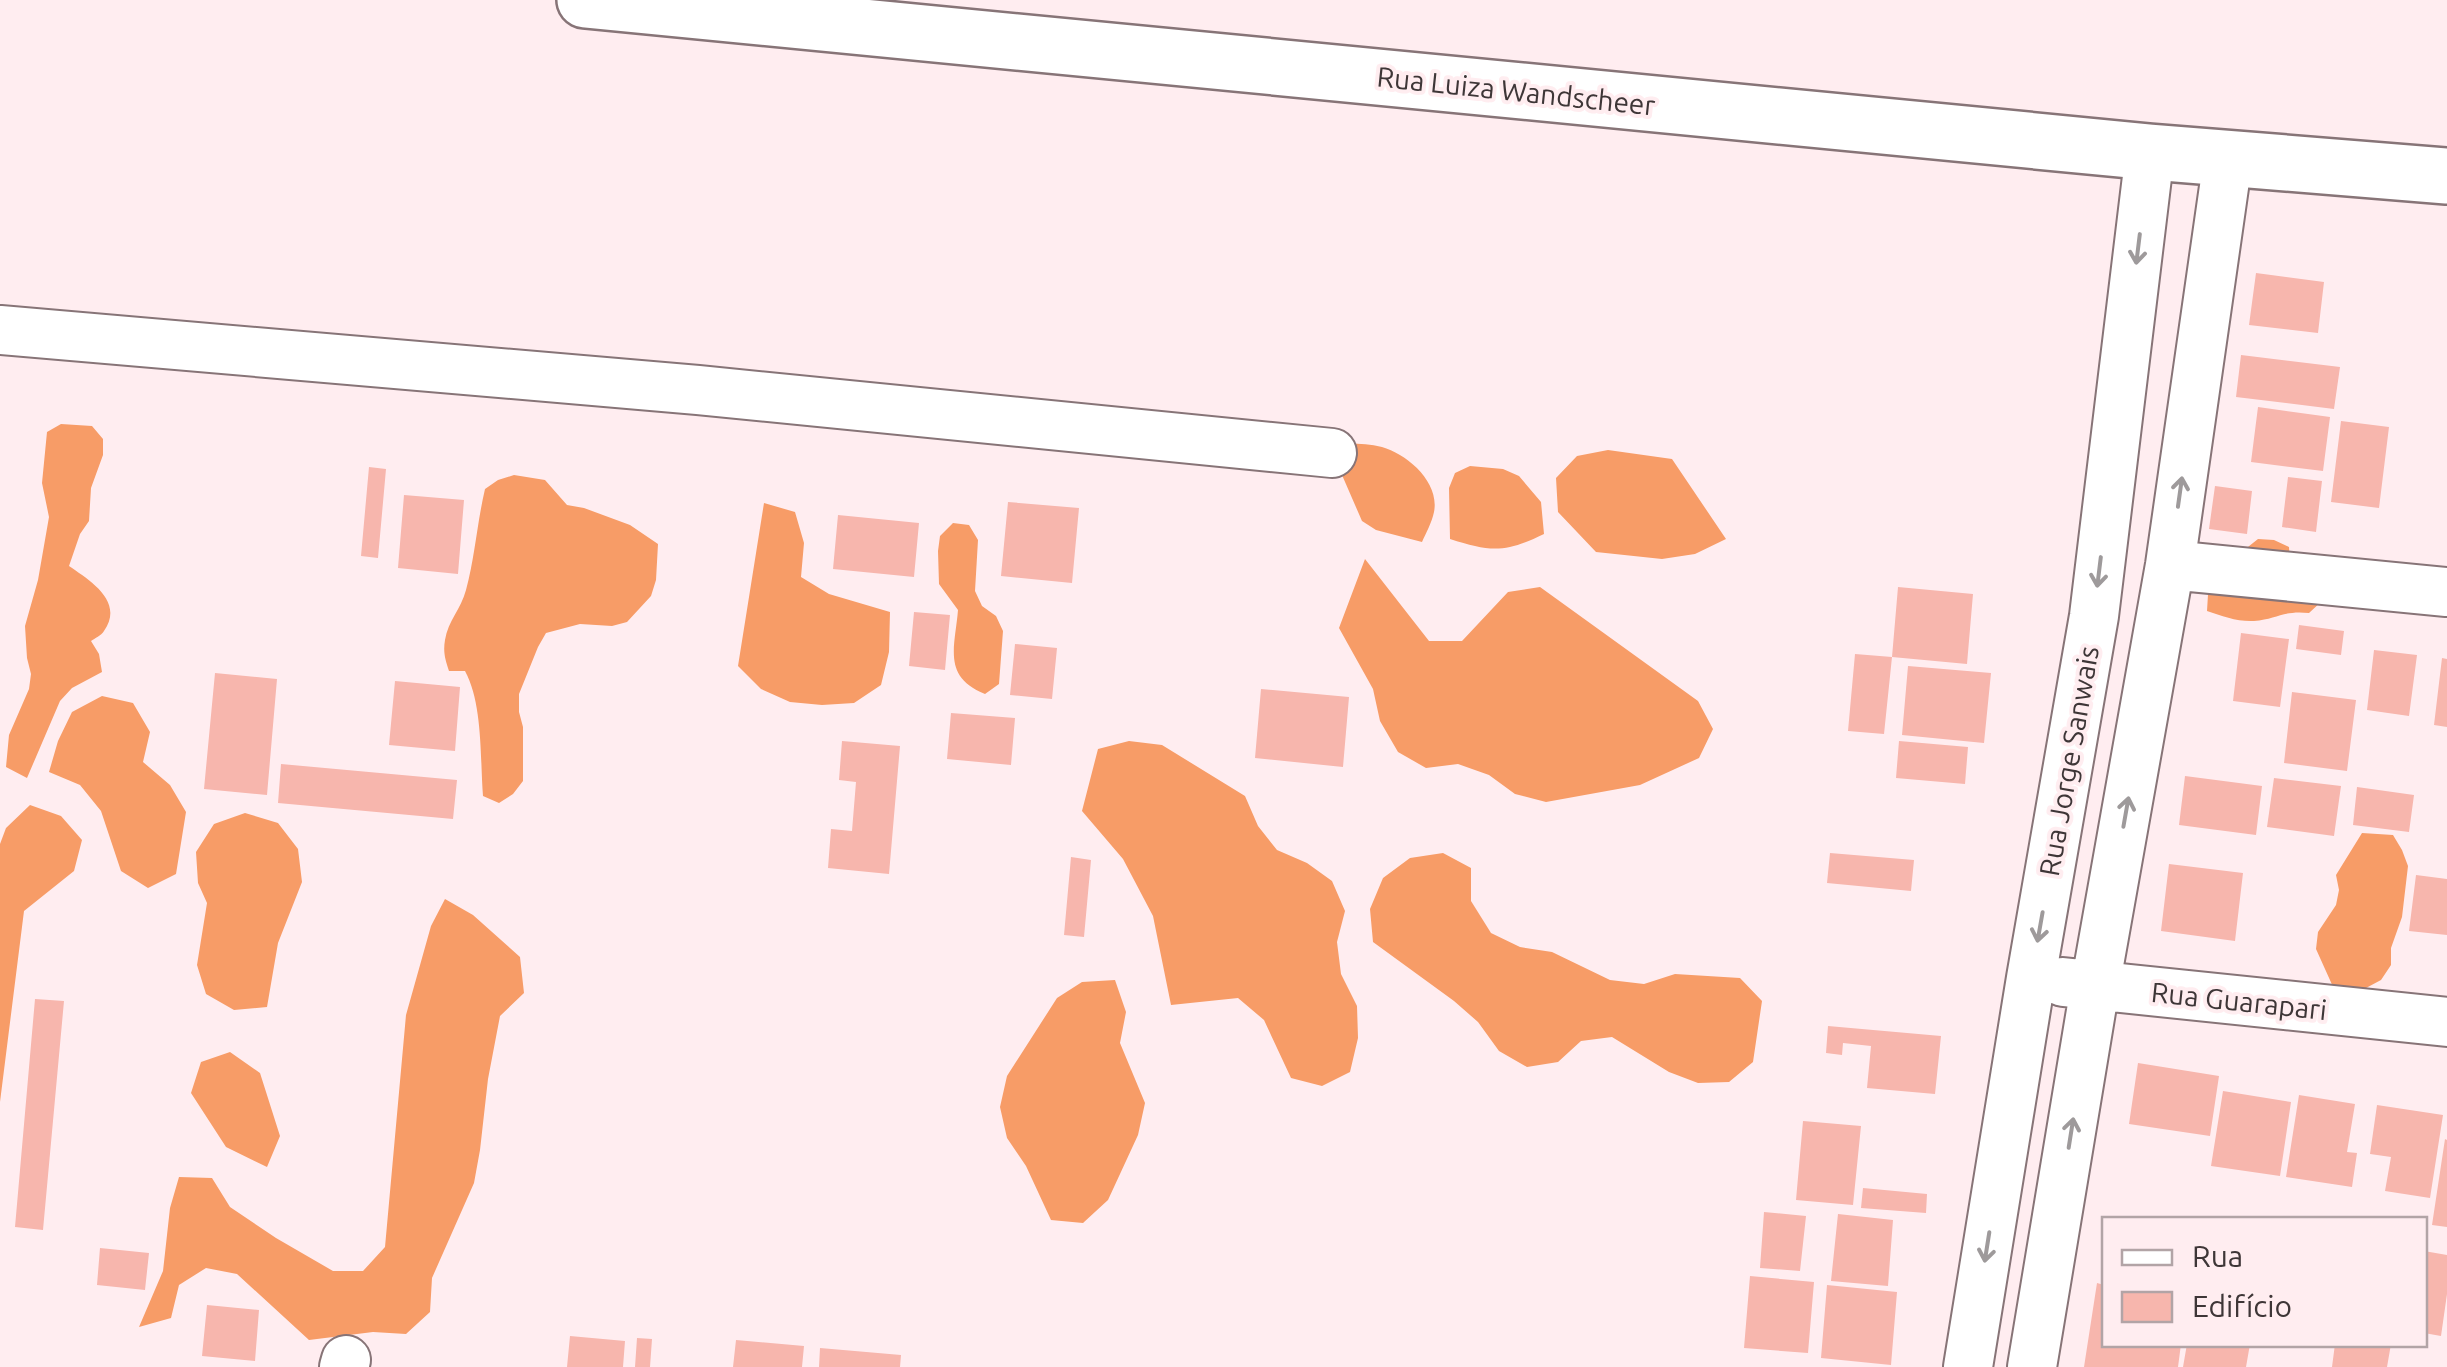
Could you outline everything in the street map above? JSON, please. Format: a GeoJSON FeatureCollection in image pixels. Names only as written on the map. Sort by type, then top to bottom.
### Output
{"type":"FeatureCollection","features":[{"type":"Feature","properties":{"kind":"main road","name":"Rua Luiza Wandscheer"},"geometry":{"type":"LineString","coordinates":[[586,0],[2150,152],[2447,176]]}},
{"type":"Feature","properties":{"kind":"street","name":"Rua Jorge Sanwais"},"geometry":{"type":"LineString","coordinates":[[1968,1367],[2094,616],[2150,152]]}},
{"type":"Feature","properties":{"kind":"street"},"geometry":{"type":"LineString","coordinates":[[2032,1367],[2170,566],[2228,159]]}},
{"type":"Feature","properties":{"kind":"street"},"geometry":{"type":"LineString","coordinates":[[0,330],[698,390],[1332,453]]}},
{"type":"Feature","properties":{"kind":"street"},"geometry":{"type":"LineString","coordinates":[[2170,566],[2447,592]]}},
{"type":"Feature","properties":{"kind":"street","name":"Rua Guarapari"},"geometry":{"type":"LineString","coordinates":[[2031,978],[2447,1022]]}},
{"type":"Feature","properties":{"kind":"shaded area"},"geometry":{"type":"Polygon","coordinates":[[[61,424],[92,426],[103,439],[103,455],[91,488],[89,521],[69,566],[102,592],[110,610],[103,633],[91,641],[99,654],[102,672],[72,688],[60,701],[27,778],[6,767],[9,735],[29,689],[31,674],[25,626],[49,517],[42,483],[47,432],[61,424]]]}},
{"type":"Feature","properties":{"kind":"shaded area"},"geometry":{"type":"Polygon","coordinates":[[[1349,443],[1392,451],[1427,480],[1435,501],[1422,542],[1376,530],[1362,521],[1342,475],[1342,458],[1349,443]]]}},
{"type":"Feature","properties":{"kind":"shaded area"},"geometry":{"type":"Polygon","coordinates":[[[1608,450],[1672,459],[1726,539],[1695,554],[1662,559],[1596,552],[1558,512],[1556,478],[1577,456],[1608,450]]]}},
{"type":"Feature","properties":{"kind":"shaded area"},"geometry":{"type":"Polygon","coordinates":[[[1470,466],[1503,469],[1519,476],[1541,502],[1544,534],[1519,545],[1498,548],[1450,539],[1449,488],[1455,473],[1470,466]]]}},
{"type":"Feature","properties":{"kind":"shaded area"},"geometry":{"type":"Polygon","coordinates":[[[514,475],[545,480],[567,505],[630,525],[658,544],[651,596],[627,622],[612,626],[580,624],[546,633],[519,694],[523,781],[499,803],[483,796],[480,732],[471,684],[465,671],[449,671],[444,648],[466,590],[485,489],[514,475]]]}},
{"type":"Feature","properties":{"kind":"shaded area"},"geometry":{"type":"Polygon","coordinates":[[[764,503],[795,512],[804,543],[801,577],[829,594],[890,612],[889,652],[881,685],[854,703],[790,702],[761,689],[738,666],[764,503]]]}},
{"type":"Feature","properties":{"kind":"shaded area"},"geometry":{"type":"Polygon","coordinates":[[[953,523],[969,525],[978,540],[975,591],[1003,631],[999,684],[985,694],[971,687],[957,670],[954,648],[958,610],[939,584],[940,536],[953,523]]]}},
{"type":"Feature","properties":{"kind":"shaded area"},"geometry":{"type":"Polygon","coordinates":[[[2258,539],[2274,540],[2289,547],[2290,564],[2322,601],[2309,613],[2248,621],[2207,611],[2209,578],[2258,539]]]}},
{"type":"Feature","properties":{"kind":"shaded area"},"geometry":{"type":"Polygon","coordinates":[[[1365,559],[1429,641],[1462,641],[1508,592],[1540,587],[1698,701],[1713,729],[1699,758],[1640,785],[1546,802],[1515,794],[1489,775],[1458,764],[1426,768],[1398,752],[1380,721],[1373,689],[1339,628],[1365,559]]]}},
{"type":"Feature","properties":{"kind":"shaded area"},"geometry":{"type":"Polygon","coordinates":[[[102,696],[133,703],[150,732],[143,762],[170,785],[186,812],[176,874],[148,888],[121,871],[101,811],[80,785],[49,772],[72,712],[102,696]]]}},
{"type":"Feature","properties":{"kind":"shaded area"},"geometry":{"type":"Polygon","coordinates":[[[1129,741],[1162,745],[1245,796],[1258,826],[1277,850],[1307,863],[1332,881],[1345,911],[1337,942],[1341,974],[1357,1006],[1358,1038],[1350,1072],[1322,1086],[1291,1078],[1264,1020],[1238,998],[1171,1005],[1153,916],[1123,859],[1082,811],[1098,749],[1129,741]]]}},
{"type":"Feature","properties":{"kind":"shaded area"},"geometry":{"type":"Polygon","coordinates":[[[30,805],[61,816],[82,840],[74,871],[24,911],[0,1102],[0,844],[6,828],[30,805]]]}},
{"type":"Feature","properties":{"kind":"shaded area"},"geometry":{"type":"Polygon","coordinates":[[[245,813],[278,823],[298,849],[302,882],[278,943],[267,1007],[234,1010],[206,994],[197,965],[207,903],[198,883],[196,852],[214,824],[245,813]]]}},
{"type":"Feature","properties":{"kind":"shaded area"},"geometry":{"type":"Polygon","coordinates":[[[2362,833],[2393,835],[2408,866],[2391,965],[2381,980],[2349,991],[2334,989],[2316,949],[2318,932],[2336,905],[2336,875],[2362,833]]]}},
{"type":"Feature","properties":{"kind":"shaded area"},"geometry":{"type":"Polygon","coordinates":[[[1443,853],[1471,868],[1471,901],[1491,933],[1520,947],[1552,952],[1610,980],[1644,984],[1675,974],[1740,978],[1762,1001],[1753,1062],[1729,1082],[1698,1083],[1669,1072],[1612,1037],[1581,1041],[1558,1062],[1527,1067],[1499,1051],[1478,1022],[1454,1001],[1373,942],[1370,909],[1383,878],[1410,858],[1443,853]]]}},
{"type":"Feature","properties":{"kind":"shaded area"},"geometry":{"type":"Polygon","coordinates":[[[445,899],[473,915],[520,957],[524,993],[500,1016],[474,1183],[432,1278],[430,1312],[406,1334],[373,1332],[309,1340],[237,1274],[206,1268],[179,1285],[171,1318],[139,1327],[163,1271],[170,1208],[179,1177],[212,1178],[230,1207],[333,1271],[363,1271],[385,1247],[406,1015],[431,926],[445,899]]]}},
{"type":"Feature","properties":{"kind":"shaded area"},"geometry":{"type":"Polygon","coordinates":[[[1115,980],[1126,1012],[1120,1043],[1145,1103],[1138,1135],[1108,1200],[1083,1223],[1051,1220],[1026,1166],[1007,1138],[1000,1107],[1007,1076],[1057,998],[1082,982],[1115,980]]]}},
{"type":"Feature","properties":{"kind":"shaded area"},"geometry":{"type":"Polygon","coordinates":[[[230,1052],[260,1073],[280,1136],[267,1167],[226,1147],[191,1093],[201,1062],[230,1052]]]}},
{"type":"Feature","properties":{"kind":"building"},"geometry":{"type":"Polygon","coordinates":[[[2256,273],[2324,282],[2318,333],[2249,325],[2256,273]]]}},
{"type":"Feature","properties":{"kind":"building"},"geometry":{"type":"Polygon","coordinates":[[[2241,355],[2340,367],[2334,409],[2236,397],[2241,355]]]}},
{"type":"Feature","properties":{"kind":"building"},"geometry":{"type":"Polygon","coordinates":[[[2258,407],[2330,417],[2323,471],[2251,462],[2258,407]]]}},
{"type":"Feature","properties":{"kind":"building"},"geometry":{"type":"Polygon","coordinates":[[[2341,421],[2389,427],[2379,508],[2331,502],[2341,421]]]}},
{"type":"Feature","properties":{"kind":"building"},"geometry":{"type":"Polygon","coordinates":[[[369,467],[386,469],[378,558],[361,556],[369,467]]]}},
{"type":"Feature","properties":{"kind":"building"},"geometry":{"type":"Polygon","coordinates":[[[2288,477],[2322,481],[2316,532],[2282,527],[2288,477]]]}},
{"type":"Feature","properties":{"kind":"building"},"geometry":{"type":"Polygon","coordinates":[[[2215,486],[2252,491],[2247,534],[2209,529],[2215,486]]]}},
{"type":"Feature","properties":{"kind":"building"},"geometry":{"type":"Polygon","coordinates":[[[404,495],[464,500],[458,574],[398,568],[404,495]]]}},
{"type":"Feature","properties":{"kind":"building"},"geometry":{"type":"Polygon","coordinates":[[[1008,502],[1079,508],[1072,583],[1001,576],[1008,502]]]}},
{"type":"Feature","properties":{"kind":"building"},"geometry":{"type":"Polygon","coordinates":[[[838,515],[919,523],[914,577],[833,569],[838,515]]]}},
{"type":"Feature","properties":{"kind":"building"},"geometry":{"type":"Polygon","coordinates":[[[1898,587],[1973,594],[1967,664],[1892,657],[1898,587]]]}},
{"type":"Feature","properties":{"kind":"building"},"geometry":{"type":"Polygon","coordinates":[[[914,612],[950,615],[945,670],[909,666],[914,612]]]}},
{"type":"Feature","properties":{"kind":"building"},"geometry":{"type":"Polygon","coordinates":[[[2299,625],[2344,631],[2341,655],[2296,649],[2299,625]]]}},
{"type":"Feature","properties":{"kind":"building"},"geometry":{"type":"Polygon","coordinates":[[[2241,633],[2289,639],[2280,707],[2233,701],[2241,633]]]}},
{"type":"Feature","properties":{"kind":"building"},"geometry":{"type":"Polygon","coordinates":[[[1015,644],[1057,648],[1052,699],[1010,695],[1015,644]]]}},
{"type":"Feature","properties":{"kind":"building"},"geometry":{"type":"Polygon","coordinates":[[[2374,650],[2417,655],[2409,716],[2367,710],[2374,650]]]}},
{"type":"Feature","properties":{"kind":"building"},"geometry":{"type":"Polygon","coordinates":[[[1855,654],[1892,657],[1884,734],[1848,731],[1855,654]]]}},
{"type":"Feature","properties":{"kind":"building"},"geometry":{"type":"Polygon","coordinates":[[[2442,658],[2447,659],[2447,727],[2434,725],[2442,658]]]}},
{"type":"Feature","properties":{"kind":"building"},"geometry":{"type":"Polygon","coordinates":[[[1908,666],[1991,673],[1984,743],[1902,735],[1908,666]]]}},
{"type":"Feature","properties":{"kind":"building"},"geometry":{"type":"Polygon","coordinates":[[[215,673],[277,679],[267,795],[204,789],[215,673]]]}},
{"type":"Feature","properties":{"kind":"building"},"geometry":{"type":"Polygon","coordinates":[[[395,681],[460,687],[455,751],[389,745],[395,681]]]}},
{"type":"Feature","properties":{"kind":"building"},"geometry":{"type":"Polygon","coordinates":[[[1261,689],[1349,697],[1343,767],[1255,758],[1261,689]]]}},
{"type":"Feature","properties":{"kind":"building"},"geometry":{"type":"Polygon","coordinates":[[[2292,692],[2356,700],[2347,771],[2284,763],[2292,692]]]}},
{"type":"Feature","properties":{"kind":"building"},"geometry":{"type":"Polygon","coordinates":[[[951,713],[1015,718],[1011,765],[947,759],[951,713]]]}},
{"type":"Feature","properties":{"kind":"building"},"geometry":{"type":"Polygon","coordinates":[[[842,741],[900,746],[889,874],[828,868],[831,829],[852,831],[856,782],[839,780],[842,741]]]}},
{"type":"Feature","properties":{"kind":"building"},"geometry":{"type":"Polygon","coordinates":[[[1899,741],[1968,747],[1965,784],[1896,778],[1899,741]]]}},
{"type":"Feature","properties":{"kind":"building"},"geometry":{"type":"Polygon","coordinates":[[[281,764],[457,780],[453,819],[278,803],[281,764]]]}},
{"type":"Feature","properties":{"kind":"building"},"geometry":{"type":"Polygon","coordinates":[[[2185,776],[2262,786],[2256,835],[2179,825],[2185,776]]]}},
{"type":"Feature","properties":{"kind":"building"},"geometry":{"type":"Polygon","coordinates":[[[2274,778],[2341,786],[2334,836],[2267,827],[2274,778]]]}},
{"type":"Feature","properties":{"kind":"building"},"geometry":{"type":"Polygon","coordinates":[[[2357,787],[2414,795],[2409,832],[2353,825],[2357,787]]]}},
{"type":"Feature","properties":{"kind":"building"},"geometry":{"type":"Polygon","coordinates":[[[1830,853],[1914,860],[1911,891],[1827,883],[1830,853]]]}},
{"type":"Feature","properties":{"kind":"building"},"geometry":{"type":"Polygon","coordinates":[[[1071,857],[1091,860],[1084,937],[1064,935],[1071,857]]]}},
{"type":"Feature","properties":{"kind":"building"},"geometry":{"type":"Polygon","coordinates":[[[2169,864],[2243,873],[2235,941],[2161,931],[2169,864]]]}},
{"type":"Feature","properties":{"kind":"building"},"geometry":{"type":"Polygon","coordinates":[[[2416,875],[2447,879],[2447,935],[2409,931],[2416,875]]]}},
{"type":"Feature","properties":{"kind":"building"},"geometry":{"type":"Polygon","coordinates":[[[35,999],[64,1001],[43,1230],[15,1227],[35,999]]]}},
{"type":"Feature","properties":{"kind":"building"},"geometry":{"type":"Polygon","coordinates":[[[1828,1026],[1941,1036],[1935,1094],[1867,1088],[1871,1046],[1843,1043],[1842,1055],[1826,1053],[1828,1026]]]}},
{"type":"Feature","properties":{"kind":"building"},"geometry":{"type":"Polygon","coordinates":[[[2138,1063],[2219,1076],[2210,1136],[2129,1124],[2138,1063]]]}},
{"type":"Feature","properties":{"kind":"building"},"geometry":{"type":"Polygon","coordinates":[[[2223,1091],[2291,1102],[2280,1176],[2211,1166],[2223,1091]]]}},
{"type":"Feature","properties":{"kind":"building"},"geometry":{"type":"Polygon","coordinates":[[[2299,1095],[2355,1104],[2347,1152],[2357,1153],[2352,1187],[2286,1177],[2299,1095]]]}},
{"type":"Feature","properties":{"kind":"building"},"geometry":{"type":"Polygon","coordinates":[[[2377,1105],[2443,1115],[2430,1198],[2385,1191],[2391,1157],[2370,1154],[2377,1105]]]}},
{"type":"Feature","properties":{"kind":"building"},"geometry":{"type":"Polygon","coordinates":[[[1803,1121],[1861,1126],[1853,1205],[1796,1200],[1803,1121]]]}},
{"type":"Feature","properties":{"kind":"building"},"geometry":{"type":"Polygon","coordinates":[[[2447,1140],[2447,1227],[2432,1225],[2447,1140]]]}},
{"type":"Feature","properties":{"kind":"building"},"geometry":{"type":"Polygon","coordinates":[[[1863,1188],[1927,1194],[1926,1213],[1861,1208],[1863,1188]]]}},
{"type":"Feature","properties":{"kind":"building"},"geometry":{"type":"Polygon","coordinates":[[[1764,1212],[1806,1216],[1800,1271],[1760,1268],[1764,1212]]]}},
{"type":"Feature","properties":{"kind":"building"},"geometry":{"type":"Polygon","coordinates":[[[1838,1214],[1893,1220],[1888,1286],[1831,1281],[1838,1214]]]}},
{"type":"Feature","properties":{"kind":"building"},"geometry":{"type":"Polygon","coordinates":[[[100,1248],[149,1253],[145,1290],[97,1285],[100,1248]]]}},
{"type":"Feature","properties":{"kind":"building"},"geometry":{"type":"Polygon","coordinates":[[[2427,1252],[2447,1255],[2441,1336],[2427,1334],[2427,1252]]]}},
{"type":"Feature","properties":{"kind":"building"},"geometry":{"type":"Polygon","coordinates":[[[1750,1276],[1814,1282],[1808,1353],[1744,1348],[1750,1276]]]}},
{"type":"Feature","properties":{"kind":"building"},"geometry":{"type":"Polygon","coordinates":[[[2097,1283],[2102,1284],[2102,1347],[2181,1347],[2178,1367],[2084,1367],[2097,1283]]]}},
{"type":"Feature","properties":{"kind":"building"},"geometry":{"type":"Polygon","coordinates":[[[1827,1285],[1897,1292],[1891,1365],[1821,1358],[1827,1285]]]}},
{"type":"Feature","properties":{"kind":"building"},"geometry":{"type":"Polygon","coordinates":[[[207,1305],[259,1310],[255,1361],[202,1356],[207,1305]]]}},
{"type":"Feature","properties":{"kind":"building"},"geometry":{"type":"Polygon","coordinates":[[[570,1336],[625,1341],[623,1367],[567,1367],[570,1336]]]}},
{"type":"Feature","properties":{"kind":"building"},"geometry":{"type":"Polygon","coordinates":[[[637,1338],[652,1339],[650,1367],[635,1367],[637,1338]]]}},
{"type":"Feature","properties":{"kind":"building"},"geometry":{"type":"Polygon","coordinates":[[[736,1340],[804,1346],[802,1367],[733,1367],[736,1340]]]}},
{"type":"Feature","properties":{"kind":"building"},"geometry":{"type":"Polygon","coordinates":[[[2186,1347],[2249,1347],[2246,1367],[2183,1367],[2186,1347]]]}},
{"type":"Feature","properties":{"kind":"building"},"geometry":{"type":"Polygon","coordinates":[[[2335,1347],[2390,1347],[2387,1367],[2332,1367],[2335,1347]]]}},
{"type":"Feature","properties":{"kind":"building"},"geometry":{"type":"Polygon","coordinates":[[[820,1348],[901,1355],[900,1367],[819,1367],[820,1348]]]}}]}
